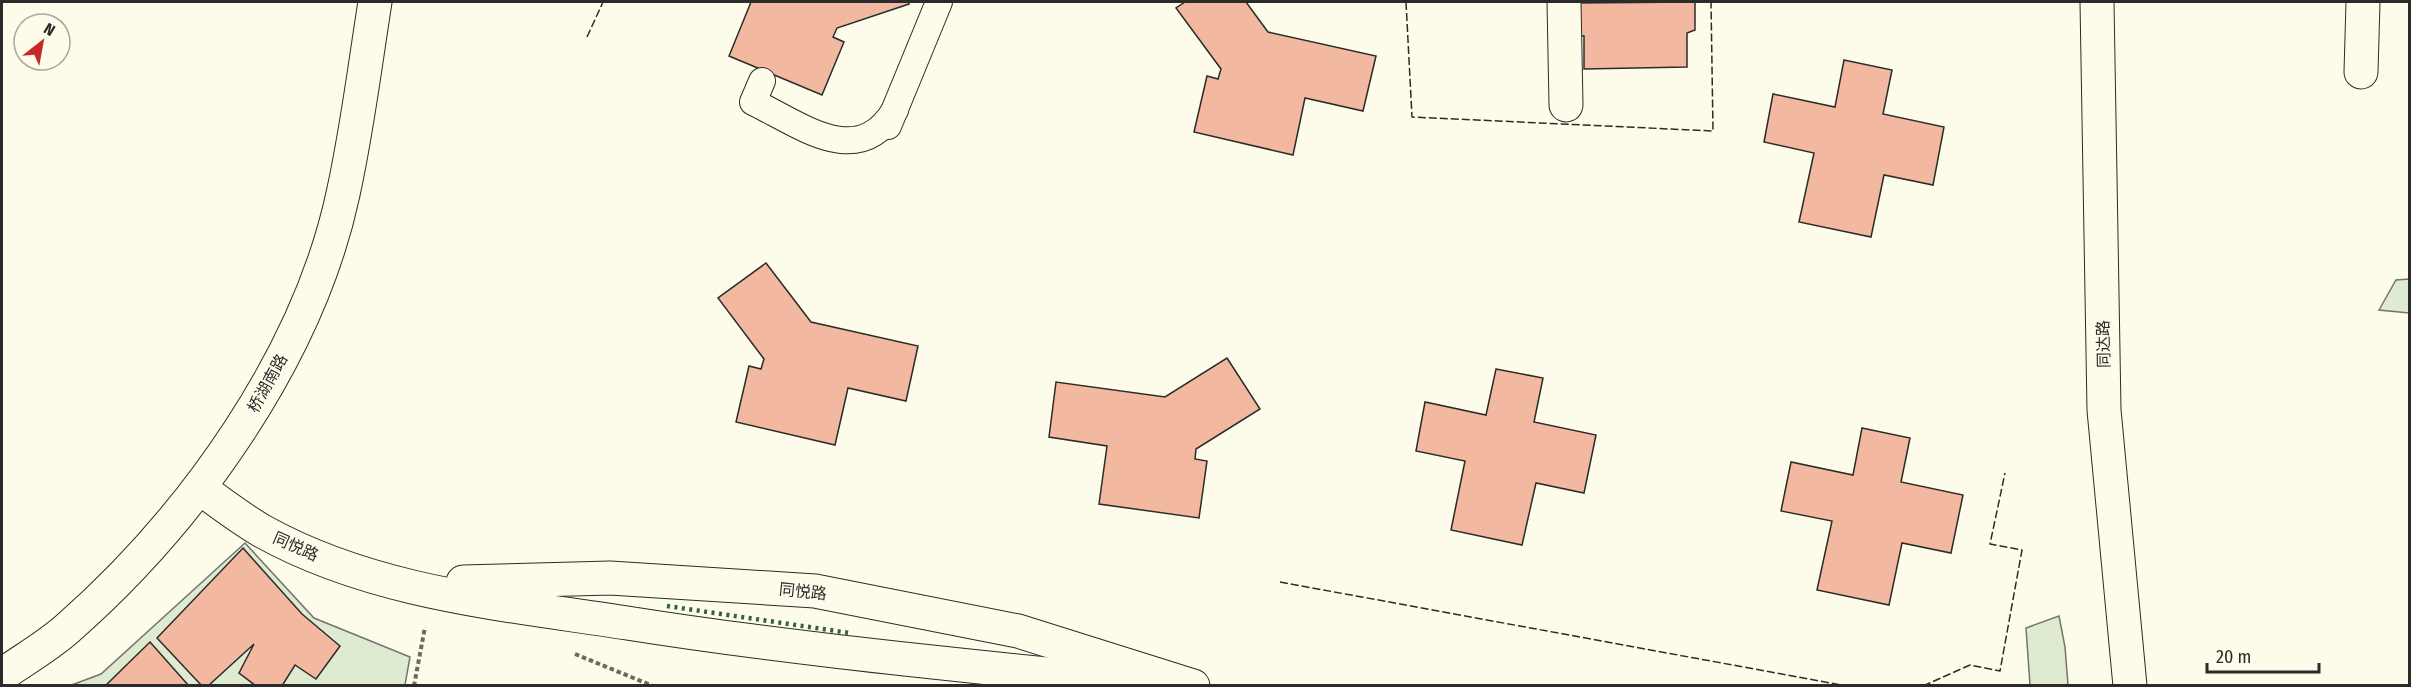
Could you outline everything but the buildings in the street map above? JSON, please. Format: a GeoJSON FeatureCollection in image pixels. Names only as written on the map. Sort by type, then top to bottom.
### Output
{"type":"FeatureCollection","features":[{"type":"Feature","properties":{"kind":"street","name":"桥湖南路"},"geometry":{"type":"LineString","coordinates":[[2,675],[67,629],[145,554],[200,488],[260,400],[322,268],[343,195],[375,2]]}},
{"type":"Feature","properties":{"kind":"street"},"geometry":{"type":"LineString","coordinates":[[884,137],[939,2]]}},
{"type":"Feature","properties":{"kind":"street"},"geometry":{"type":"LineString","coordinates":[[1564,2],[1566,105]]}},
{"type":"Feature","properties":{"kind":"street","name":"同达路"},"geometry":{"type":"LineString","coordinates":[[2097,2],[2104,410],[2130,686]]}},
{"type":"Feature","properties":{"kind":"street"},"geometry":{"type":"LineString","coordinates":[[2361,72],[2362,2]]}},
{"type":"Feature","properties":{"kind":"street"},"geometry":{"type":"LineString","coordinates":[[762,81],[753,102],[836,140],[852,142],[876,134],[895,110]]}},
{"type":"Feature","properties":{"kind":"street","name":"同悦路"},"geometry":{"type":"LineString","coordinates":[[200,488],[262,531],[290,544],[361,573],[414,587],[752,643],[1162,686]]}},
{"type":"Feature","properties":{"kind":"street","name":"同悦路"},"geometry":{"type":"LineString","coordinates":[[414,587],[610,578],[815,591],[1017,631],[1193,686]]}},
{"type":"Feature","properties":{"kind":"path"},"geometry":{"type":"LineString","coordinates":[[414,587],[424,637],[414,686]]}},
{"type":"Feature","properties":{"kind":"green space"},"geometry":{"type":"Polygon","coordinates":[[[2409,279],[2409,313],[2379,310],[2396,280],[2409,279]]]}},
{"type":"Feature","properties":{"kind":"green space"},"geometry":{"type":"Polygon","coordinates":[[[245,543],[314,618],[410,657],[405,685],[69,686],[101,674],[245,543]]]}},
{"type":"Feature","properties":{"kind":"green space"},"geometry":{"type":"Polygon","coordinates":[[[2059,616],[2065,647],[2068,685],[2030,685],[2026,628],[2059,616]]]}},
{"type":"Feature","properties":{"kind":"hedge"},"geometry":{"type":"LineString","coordinates":[[667,606],[850,633]]}},
{"type":"Feature","properties":{"kind":"fence"},"geometry":{"type":"LineString","coordinates":[[587,37],[603,2]]}},
{"type":"Feature","properties":{"kind":"fence"},"geometry":{"type":"LineString","coordinates":[[1406,2],[1412,117],[1713,131],[1711,2]]}},
{"type":"Feature","properties":{"kind":"fence"},"geometry":{"type":"LineString","coordinates":[[1923,686],[1970,665],[2000,671],[2022,550],[1990,544],[2005,473]]}},
{"type":"Feature","properties":{"kind":"fence"},"geometry":{"type":"LineString","coordinates":[[1280,582],[1847,686]]}}]}
